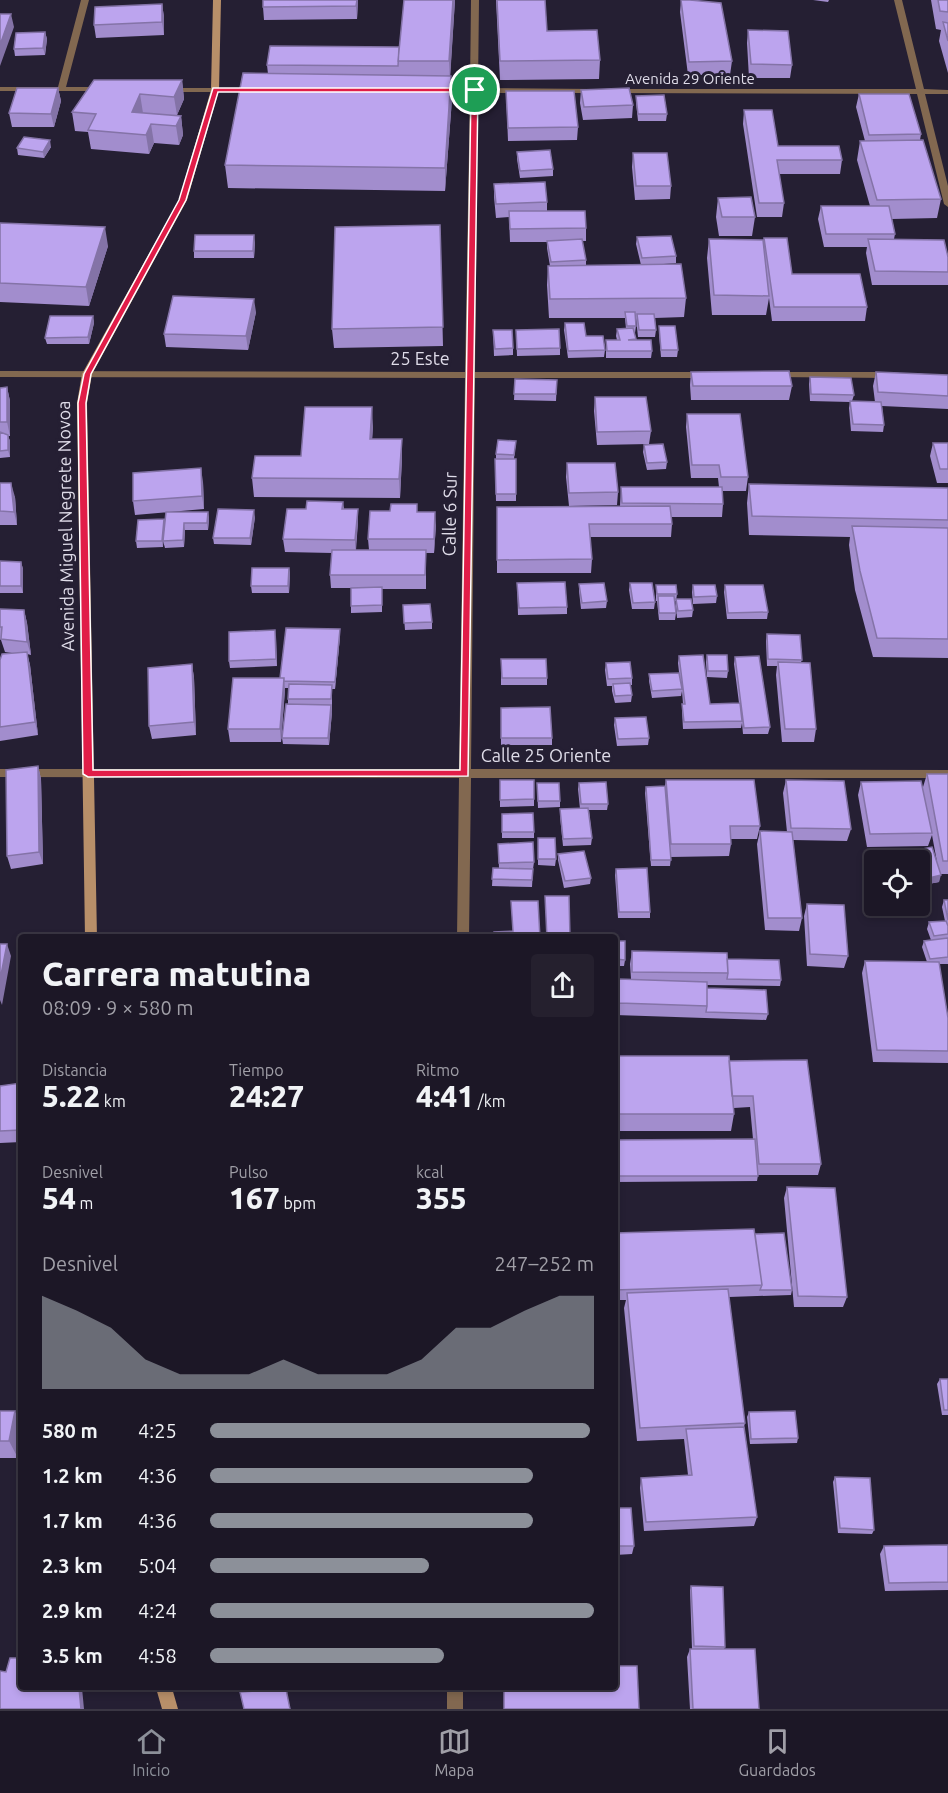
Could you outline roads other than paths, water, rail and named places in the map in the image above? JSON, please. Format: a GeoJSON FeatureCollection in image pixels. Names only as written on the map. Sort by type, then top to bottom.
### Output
{"type":"FeatureCollection","features":[{"type":"Feature","properties":{"kind":"main road","name":"Avenida Miguel Negrete Novoa"},"geometry":{"type":"LineString","coordinates":[[91,934],[82,403],[87,374],[183,200],[215,90],[217,0]]}},
{"type":"Feature","properties":{"kind":"main road"},"geometry":{"type":"LineString","coordinates":[[165,1690],[170,1709]]}},
{"type":"Feature","properties":{"kind":"street"},"geometry":{"type":"LineString","coordinates":[[61,89],[85,0]]}},
{"type":"Feature","properties":{"kind":"street","name":"Calle 6 Sur"},"geometry":{"type":"LineString","coordinates":[[463,934],[475,0]]}},
{"type":"Feature","properties":{"kind":"street"},"geometry":{"type":"LineString","coordinates":[[898,0],[948,204]]}},
{"type":"Feature","properties":{"kind":"street"},"geometry":{"type":"LineString","coordinates":[[0,89],[108,89]]}},
{"type":"Feature","properties":{"kind":"street"},"geometry":{"type":"LineString","coordinates":[[156,90],[262,90]]}},
{"type":"Feature","properties":{"kind":"street","name":"Avenida 29 Oriente"},"geometry":{"type":"LineString","coordinates":[[428,90],[948,92]]}},
{"type":"Feature","properties":{"kind":"street","name":"25 Este"},"geometry":{"type":"LineString","coordinates":[[0,374],[721,375]]}},
{"type":"Feature","properties":{"kind":"street"},"geometry":{"type":"LineString","coordinates":[[769,375],[900,375]]}},
{"type":"Feature","properties":{"kind":"street","name":"Calle 25 Oriente"},"geometry":{"type":"LineString","coordinates":[[0,773],[948,774]]}},
{"type":"Feature","properties":{"kind":"street"},"geometry":{"type":"LineString","coordinates":[[455,1690],[455,1709]]}}]}
